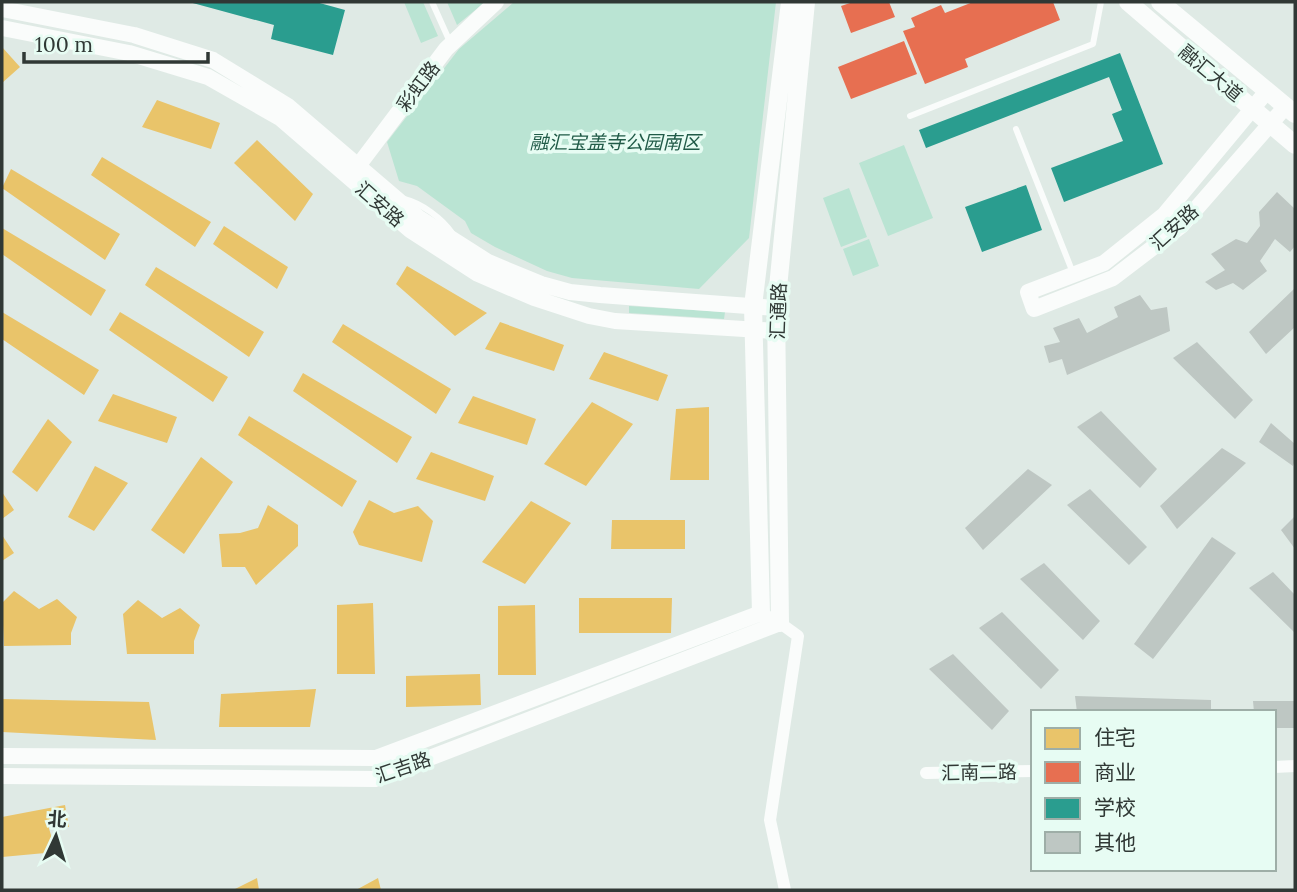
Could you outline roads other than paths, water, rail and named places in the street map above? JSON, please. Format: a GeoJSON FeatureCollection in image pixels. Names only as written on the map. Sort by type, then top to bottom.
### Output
{"type":"FeatureCollection","features":[{"type":"Feature","properties":{"kind":"main road","name":"汇通路"},"geometry":{"type":"LineString","coordinates":[[761,613],[754,306],[790,2]]}},
{"type":"Feature","properties":{"kind":"main road","name":"汇通路"},"geometry":{"type":"LineString","coordinates":[[780,622],[776,308],[806,2]]}},
{"type":"Feature","properties":{"kind":"main road","name":"融汇大道"},"geometry":{"type":"LineString","coordinates":[[1128,2],[1295,145]]}},
{"type":"Feature","properties":{"kind":"main road","name":"融汇大道"},"geometry":{"type":"LineString","coordinates":[[1160,2],[1291,110]]}},
{"type":"Feature","properties":{"kind":"street","name":"彩虹路"},"geometry":{"type":"LineString","coordinates":[[353,172],[450,44],[496,2]]}},
{"type":"Feature","properties":{"kind":"street","name":"汇安路"},"geometry":{"type":"LineString","coordinates":[[2,9],[134,35],[213,60],[288,106],[410,230],[478,274],[534,298],[589,316],[615,321],[776,331]]}},
{"type":"Feature","properties":{"kind":"street","name":"汇安路"},"geometry":{"type":"LineString","coordinates":[[2,28],[129,52],[208,77],[280,118],[353,172],[394,197],[419,218],[488,262],[541,284],[570,292],[776,308]]}},
{"type":"Feature","properties":{"kind":"street","name":"汇安路"},"geometry":{"type":"LineString","coordinates":[[1267,91],[1164,215],[1104,263],[1028,292],[1034,309],[1113,278],[1181,226],[1271,124],[1291,110]]}},
{"type":"Feature","properties":{"kind":"street"},"geometry":{"type":"LineString","coordinates":[[761,613],[780,622],[798,636],[770,820],[785,890]]}},
{"type":"Feature","properties":{"kind":"street","name":"汇吉路"},"geometry":{"type":"LineString","coordinates":[[2,756],[376,758],[761,613]]}},
{"type":"Feature","properties":{"kind":"street","name":"汇吉路"},"geometry":{"type":"LineString","coordinates":[[2,776],[376,779],[780,622]]}},
{"type":"Feature","properties":{"kind":"street"},"geometry":{"type":"LineString","coordinates":[[1276,767],[1295,766]]}},
{"type":"Feature","properties":{"kind":"street","name":"汇南二路"},"geometry":{"type":"LineString","coordinates":[[926,773],[1031,771]]}},
{"type":"Feature","properties":{"kind":"lane"},"geometry":{"type":"LineString","coordinates":[[432,2],[450,44]]}},
{"type":"Feature","properties":{"kind":"lane"},"geometry":{"type":"LineString","coordinates":[[910,116],[1093,44],[1101,2]]}},
{"type":"Feature","properties":{"kind":"lane"},"geometry":{"type":"LineString","coordinates":[[1016,129],[1081,291]]}},
{"type":"Feature","properties":{"kind":"park label","name":"融汇宝盖寺公园南区"},"geometry":{"type":"Point","coordinates":[615,142]}}]}
